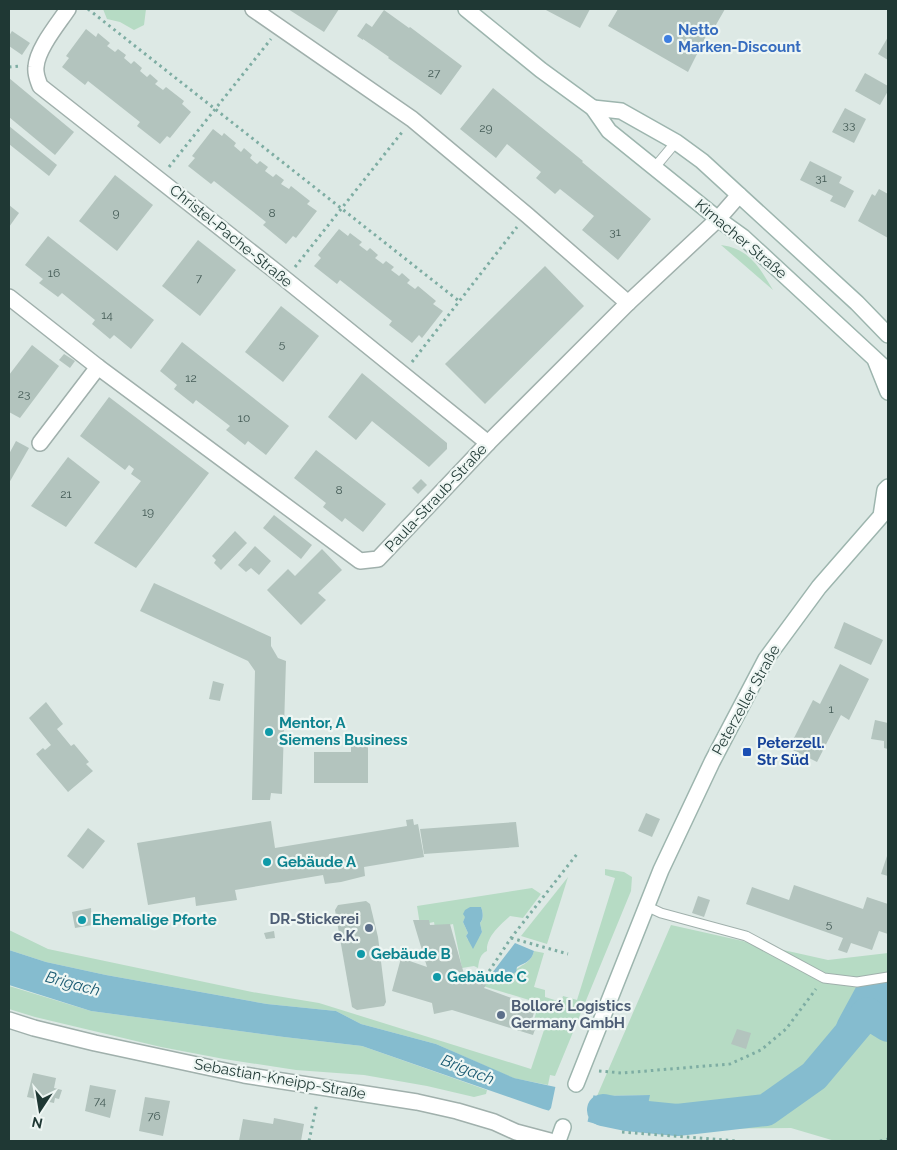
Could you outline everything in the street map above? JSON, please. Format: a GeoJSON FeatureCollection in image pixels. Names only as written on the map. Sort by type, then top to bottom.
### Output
{"type":"FeatureCollection","features":[{"type":"Feature","properties":{"kind":"street","name":"Christel-Pache-Straße"},"geometry":{"type":"LineString","coordinates":[[68,9],[39,54],[36,75],[40,86],[286,279],[488,443]]}},
{"type":"Feature","properties":{"kind":"street"},"geometry":{"type":"LineString","coordinates":[[253,9],[412,119],[628,303]]}},
{"type":"Feature","properties":{"kind":"street","name":"Kirnacher Straße"},"geometry":{"type":"LineString","coordinates":[[466,9],[541,70],[594,108],[609,131],[743,237],[888,371]]}},
{"type":"Feature","properties":{"kind":"street","name":"Kirnacher Straße"},"geometry":{"type":"LineString","coordinates":[[594,108],[621,111],[676,142],[702,161],[857,303],[888,335]]}},
{"type":"Feature","properties":{"kind":"street","name":"Paula-Straub-Straße"},"geometry":{"type":"LineString","coordinates":[[9,297],[98,367],[360,561],[378,559],[488,443],[628,303],[718,219],[739,195]]}},
{"type":"Feature","properties":{"kind":"street"},"geometry":{"type":"LineString","coordinates":[[873,356],[888,392]]}},
{"type":"Feature","properties":{"kind":"street"},"geometry":{"type":"LineString","coordinates":[[40,443],[98,367]]}},
{"type":"Feature","properties":{"kind":"street","name":"Peterzeller Straße"},"geometry":{"type":"LineString","coordinates":[[576,1084],[661,870],[712,762],[766,660],[823,582],[885,515],[886,490],[888,487]]}},
{"type":"Feature","properties":{"kind":"street","name":"Sebastian-Kneipp-Straße"},"geometry":{"type":"LineString","coordinates":[[9,1020],[34,1028],[147,1055],[244,1075],[417,1102],[457,1111],[494,1122],[516,1132],[550,1141]]}},
{"type":"Feature","properties":{"kind":"street"},"geometry":{"type":"LineString","coordinates":[[558,1141],[563,1126]]}},
{"type":"Feature","properties":{"kind":"lane"},"geometry":{"type":"LineString","coordinates":[[655,167],[676,142]]}},
{"type":"Feature","properties":{"kind":"lane"},"geometry":{"type":"LineString","coordinates":[[646,906],[661,913],[746,936],[824,978],[857,982],[888,977]]}},
{"type":"Feature","properties":{"kind":"path"},"geometry":{"type":"LineString","coordinates":[[88,9],[459,301]]}},
{"type":"Feature","properties":{"kind":"path"},"geometry":{"type":"LineString","coordinates":[[160,179],[280,27]]}},
{"type":"Feature","properties":{"kind":"path"},"geometry":{"type":"LineString","coordinates":[[286,279],[412,119]]}},
{"type":"Feature","properties":{"kind":"path"},"geometry":{"type":"LineString","coordinates":[[403,374],[527,215]]}},
{"type":"Feature","properties":{"kind":"path"},"geometry":{"type":"LineString","coordinates":[[482,982],[511,938],[577,854]]}},
{"type":"Feature","properties":{"kind":"path"},"geometry":{"type":"LineString","coordinates":[[511,938],[568,954]]}},
{"type":"Feature","properties":{"kind":"path"},"geometry":{"type":"LineString","coordinates":[[596,1070],[622,1073],[730,1064],[761,1050],[786,1029],[824,978]]}},
{"type":"Feature","properties":{"kind":"path"},"geometry":{"type":"LineString","coordinates":[[309,1141],[320,1087]]}},
{"type":"Feature","properties":{"kind":"path"},"geometry":{"type":"LineString","coordinates":[[622,1132],[737,1141]]}},
{"type":"Feature","properties":{"kind":"path"},"geometry":{"type":"LineString","coordinates":[[880,1141],[888,1139]]}},
{"type":"Feature","properties":{"kind":"green space"},"geometry":{"type":"Polygon","coordinates":[[[103,9],[146,9],[144,25],[134,30],[120,22],[107,19],[103,9]]]}},
{"type":"Feature","properties":{"kind":"green space"},"geometry":{"type":"Polygon","coordinates":[[[721,245],[739,250],[753,260],[773,290],[721,245]]]}},
{"type":"Feature","properties":{"kind":"green space"},"geometry":{"type":"Polygon","coordinates":[[[605,869],[624,872],[632,877],[631,891],[555,1076],[550,1075],[548,1085],[513,1078],[436,1044],[361,1024],[336,1011],[267,1004],[106,975],[46,962],[9,950],[9,930],[48,949],[252,992],[319,1003],[531,1069],[546,1024],[534,1020],[539,1003],[483,986],[489,977],[511,975],[530,959],[534,951],[544,953],[534,987],[545,990],[545,997],[561,1002],[563,996],[577,1000],[615,878],[605,875],[605,869]]]}},
{"type":"Feature","properties":{"kind":"green space"},"geometry":{"type":"Polygon","coordinates":[[[568,877],[547,944],[521,936],[568,877]]]}},
{"type":"Feature","properties":{"kind":"green space"},"geometry":{"type":"Polygon","coordinates":[[[532,888],[541,894],[523,918],[510,916],[494,932],[487,946],[487,951],[480,958],[478,968],[474,966],[462,968],[453,924],[435,928],[434,922],[420,925],[417,906],[532,888]],[[470,907],[463,922],[468,933],[466,936],[468,940],[479,937],[482,932],[480,923],[483,915],[481,907],[470,907]]]}},
{"type":"Feature","properties":{"kind":"green space"},"geometry":{"type":"Polygon","coordinates":[[[671,925],[828,960],[888,953],[888,1141],[835,1141],[791,1128],[643,1128],[649,1095],[597,1096],[671,925]]]}},
{"type":"Feature","properties":{"kind":"green space"},"geometry":{"type":"Polygon","coordinates":[[[9,986],[91,1011],[362,1046],[487,1090],[486,1094],[474,1097],[427,1086],[364,1075],[296,1070],[161,1047],[9,1009],[9,986]]]}},
{"type":"Feature","properties":{"kind":"water"},"geometry":{"type":"Polygon","coordinates":[[[470,907],[481,907],[483,913],[480,923],[482,932],[473,949],[466,936],[468,933],[463,922],[465,917],[463,914],[470,907]]]}},
{"type":"Feature","properties":{"kind":"water"},"geometry":{"type":"Polygon","coordinates":[[[515,943],[534,951],[528,961],[517,967],[516,972],[511,975],[489,977],[515,943]]]}},
{"type":"Feature","properties":{"kind":"water"},"geometry":{"type":"Polygon","coordinates":[[[9,950],[46,962],[106,975],[267,1004],[336,1011],[361,1024],[436,1044],[514,1078],[597,1096],[650,1095],[643,1128],[596,1124],[543,1109],[362,1046],[91,1011],[9,985],[9,950]]]}},
{"type":"Feature","properties":{"kind":"pier"},"geometry":{"type":"Polygon","coordinates":[[[556,1084],[594,1093],[587,1124],[547,1113],[551,1108],[556,1084]]]}},
{"type":"Feature","properties":{"kind":"building"},"geometry":{"type":"Polygon","coordinates":[[[288,9],[339,9],[324,32],[288,9]]]}},
{"type":"Feature","properties":{"kind":"building"},"geometry":{"type":"Polygon","coordinates":[[[544,9],[590,9],[580,28],[544,9]]]}},
{"type":"Feature","properties":{"kind":"building","name":"Netto Marken-Discount"},"geometry":{"type":"Polygon","coordinates":[[[618,9],[725,9],[709,37],[706,36],[688,72],[608,26],[618,9]]]}},
{"type":"Feature","properties":{"kind":"building"},"geometry":{"type":"Polygon","coordinates":[[[384,10],[462,66],[441,95],[357,36],[366,23],[372,27],[384,10]]]}},
{"type":"Feature","properties":{"kind":"building"},"geometry":{"type":"Polygon","coordinates":[[[86,29],[96,37],[98,33],[110,43],[107,46],[115,52],[118,49],[126,55],[124,58],[131,64],[134,61],[142,68],[140,71],[147,77],[150,74],[158,81],[155,84],[163,90],[166,87],[184,101],[182,104],[191,112],[170,138],[167,136],[160,144],[137,126],[140,122],[88,81],[85,85],[62,67],[69,58],[66,56],[86,29]]]}},
{"type":"Feature","properties":{"kind":"building"},"geometry":{"type":"Polygon","coordinates":[[[12,31],[30,43],[22,55],[9,46],[9,36],[12,31]]]}},
{"type":"Feature","properties":{"kind":"building"},"geometry":{"type":"Polygon","coordinates":[[[888,37],[888,60],[878,54],[888,37]]]}},
{"type":"Feature","properties":{"kind":"building"},"geometry":{"type":"Polygon","coordinates":[[[865,73],[888,86],[888,91],[880,105],[855,91],[865,73]]]}},
{"type":"Feature","properties":{"kind":"building"},"geometry":{"type":"Polygon","coordinates":[[[9,78],[74,132],[55,155],[9,117],[9,78]]]}},
{"type":"Feature","properties":{"kind":"building"},"geometry":{"type":"Polygon","coordinates":[[[493,88],[651,219],[618,260],[582,230],[594,216],[560,189],[555,194],[536,178],[541,172],[507,144],[496,158],[460,129],[493,88]]]}},
{"type":"Feature","properties":{"kind":"building"},"geometry":{"type":"Polygon","coordinates":[[[845,108],[866,119],[854,143],[832,132],[845,108]]]}},
{"type":"Feature","properties":{"kind":"building"},"geometry":{"type":"Polygon","coordinates":[[[9,126],[57,165],[49,176],[9,144],[9,126]]]}},
{"type":"Feature","properties":{"kind":"building"},"geometry":{"type":"Polygon","coordinates":[[[213,129],[222,136],[224,133],[236,143],[234,146],[241,152],[244,148],[252,155],[250,158],[257,164],[260,161],[268,167],[265,171],[273,177],[276,174],[284,180],[281,184],[289,189],[291,186],[310,201],[307,204],[317,211],[296,238],[293,236],[286,244],[263,225],[266,222],[214,181],[211,184],[188,166],[195,158],[192,156],[213,129]]]}},
{"type":"Feature","properties":{"kind":"building"},"geometry":{"type":"Polygon","coordinates":[[[810,161],[842,177],[839,183],[854,191],[845,208],[830,201],[833,196],[800,180],[810,161]]]}},
{"type":"Feature","properties":{"kind":"building"},"geometry":{"type":"Polygon","coordinates":[[[115,175],[153,205],[117,251],[79,221],[115,175]]]}},
{"type":"Feature","properties":{"kind":"building"},"geometry":{"type":"Polygon","coordinates":[[[879,189],[888,194],[888,238],[858,221],[872,194],[875,196],[879,189]]]}},
{"type":"Feature","properties":{"kind":"building"},"geometry":{"type":"Polygon","coordinates":[[[9,205],[19,213],[9,227],[9,205]]]}},
{"type":"Feature","properties":{"kind":"building"},"geometry":{"type":"Polygon","coordinates":[[[339,229],[348,236],[350,233],[362,242],[359,245],[367,251],[370,248],[378,255],[375,258],[383,264],[386,261],[394,267],[391,270],[399,276],[402,273],[410,280],[407,283],[415,289],[418,286],[436,301],[433,304],[443,311],[422,338],[419,335],[412,343],[389,325],[392,321],[340,280],[337,284],[314,266],[321,258],[318,255],[339,229]]]}},
{"type":"Feature","properties":{"kind":"building"},"geometry":{"type":"Polygon","coordinates":[[[48,236],[154,320],[131,349],[114,335],[110,339],[92,324],[95,320],[62,293],[58,297],[39,283],[43,279],[25,265],[48,236]]]}},
{"type":"Feature","properties":{"kind":"building"},"geometry":{"type":"Polygon","coordinates":[[[198,240],[236,270],[200,316],[162,286],[198,240]]]}},
{"type":"Feature","properties":{"kind":"building"},"geometry":{"type":"Polygon","coordinates":[[[545,266],[584,306],[485,404],[445,364],[545,266]]]}},
{"type":"Feature","properties":{"kind":"building"},"geometry":{"type":"Polygon","coordinates":[[[281,306],[319,336],[283,382],[245,352],[281,306]]]}},
{"type":"Feature","properties":{"kind":"building"},"geometry":{"type":"Polygon","coordinates":[[[182,342],[289,426],[266,455],[248,441],[245,445],[226,430],[230,426],[196,400],[193,404],[174,389],[177,385],[160,371],[182,342]]]}},
{"type":"Feature","properties":{"kind":"building"},"geometry":{"type":"Polygon","coordinates":[[[32,345],[59,366],[20,418],[9,412],[9,375],[32,345]]]}},
{"type":"Feature","properties":{"kind":"building"},"geometry":{"type":"Polygon","coordinates":[[[64,354],[75,361],[70,368],[59,360],[64,354]]]}},
{"type":"Feature","properties":{"kind":"building"},"geometry":{"type":"Polygon","coordinates":[[[362,373],[447,443],[447,449],[429,467],[372,421],[356,440],[328,417],[362,373]]]}},
{"type":"Feature","properties":{"kind":"building"},"geometry":{"type":"Polygon","coordinates":[[[109,397],[209,473],[136,568],[94,543],[141,481],[131,474],[134,469],[129,465],[125,470],[80,436],[109,397]]]}},
{"type":"Feature","properties":{"kind":"building"},"geometry":{"type":"Polygon","coordinates":[[[16,441],[29,448],[9,483],[9,454],[16,441]]]}},
{"type":"Feature","properties":{"kind":"building"},"geometry":{"type":"Polygon","coordinates":[[[316,450],[386,504],[363,532],[345,518],[342,522],[323,507],[326,503],[294,478],[316,450]]]}},
{"type":"Feature","properties":{"kind":"building"},"geometry":{"type":"Polygon","coordinates":[[[68,457],[100,482],[66,527],[31,506],[68,457]]]}},
{"type":"Feature","properties":{"kind":"building"},"geometry":{"type":"Polygon","coordinates":[[[421,479],[427,485],[418,494],[412,488],[421,479]]]}},
{"type":"Feature","properties":{"kind":"building"},"geometry":{"type":"Polygon","coordinates":[[[274,515],[312,545],[301,559],[263,528],[274,515]]]}},
{"type":"Feature","properties":{"kind":"building"},"geometry":{"type":"Polygon","coordinates":[[[235,531],[247,543],[221,570],[214,563],[216,560],[212,556],[235,531]]]}},
{"type":"Feature","properties":{"kind":"building"},"geometry":{"type":"Polygon","coordinates":[[[255,546],[271,561],[259,575],[251,568],[246,572],[238,565],[255,546]]]}},
{"type":"Feature","properties":{"kind":"building"},"geometry":{"type":"Polygon","coordinates":[[[322,549],[342,570],[318,593],[326,600],[301,625],[267,590],[288,569],[295,576],[322,549]]]}},
{"type":"Feature","properties":{"kind":"building","name":"Mentor, A Siemens Business"},"geometry":{"type":"Polygon","coordinates":[[[154,583],[271,637],[271,646],[278,658],[286,661],[282,794],[271,793],[270,800],[252,800],[255,671],[248,661],[140,611],[154,583]]]}},
{"type":"Feature","properties":{"kind":"building"},"geometry":{"type":"Polygon","coordinates":[[[844,622],[883,640],[871,665],[834,648],[844,622]]]}},
{"type":"Feature","properties":{"kind":"building"},"geometry":{"type":"Polygon","coordinates":[[[840,664],[869,679],[849,720],[841,715],[817,762],[789,748],[813,700],[820,704],[840,664]]]}},
{"type":"Feature","properties":{"kind":"building"},"geometry":{"type":"Polygon","coordinates":[[[213,681],[224,684],[220,701],[209,699],[213,681]]]}},
{"type":"Feature","properties":{"kind":"building"},"geometry":{"type":"Polygon","coordinates":[[[46,702],[63,724],[57,729],[71,746],[74,744],[89,762],[86,764],[93,771],[68,792],[36,754],[43,748],[45,750],[51,745],[29,718],[46,702]]]}},
{"type":"Feature","properties":{"kind":"building"},"geometry":{"type":"Polygon","coordinates":[[[875,720],[888,723],[888,749],[884,748],[884,741],[871,739],[875,720]]]}},
{"type":"Feature","properties":{"kind":"building"},"geometry":{"type":"Polygon","coordinates":[[[368,742],[368,783],[314,783],[314,752],[351,752],[351,743],[368,742]]]}},
{"type":"Feature","properties":{"kind":"building"},"geometry":{"type":"Polygon","coordinates":[[[646,813],[660,819],[652,837],[638,831],[646,813]]]}},
{"type":"Feature","properties":{"kind":"building","name":"Gebäude A"},"geometry":{"type":"Polygon","coordinates":[[[413,819],[414,825],[418,824],[424,857],[364,867],[365,876],[341,882],[325,884],[323,875],[235,890],[237,900],[196,906],[195,897],[148,905],[137,843],[271,821],[275,848],[407,826],[406,820],[413,819]]]}},
{"type":"Feature","properties":{"kind":"building"},"geometry":{"type":"Polygon","coordinates":[[[516,822],[519,847],[424,854],[420,829],[516,822]]]}},
{"type":"Feature","properties":{"kind":"building"},"geometry":{"type":"Polygon","coordinates":[[[88,828],[105,841],[83,869],[67,856],[88,828]]]}},
{"type":"Feature","properties":{"kind":"building"},"geometry":{"type":"Polygon","coordinates":[[[888,853],[888,876],[881,874],[888,853]]]}},
{"type":"Feature","properties":{"kind":"building"},"geometry":{"type":"Polygon","coordinates":[[[794,885],[863,909],[867,897],[888,904],[888,934],[879,931],[872,950],[851,943],[847,953],[838,950],[843,938],[746,904],[752,887],[789,900],[794,885]]]}},
{"type":"Feature","properties":{"kind":"building"},"geometry":{"type":"Polygon","coordinates":[[[698,896],[710,900],[704,917],[692,913],[698,896]]]}},
{"type":"Feature","properties":{"kind":"building","name":"Gebäude B"},"geometry":{"type":"Polygon","coordinates":[[[366,901],[370,904],[378,937],[386,1002],[384,1006],[357,1010],[352,1007],[335,910],[338,905],[366,901]]]}},
{"type":"Feature","properties":{"kind":"building","name":"Ehemalige Pforte"},"geometry":{"type":"Polygon","coordinates":[[[91,908],[92,925],[75,928],[72,912],[91,908]]]}},
{"type":"Feature","properties":{"kind":"building","name":"Gebäude C"},"geometry":{"type":"Polygon","coordinates":[[[413,920],[429,920],[430,925],[450,924],[464,974],[478,976],[478,979],[486,985],[484,988],[536,1007],[531,1022],[537,1024],[533,1035],[452,1010],[434,1014],[432,1003],[392,991],[401,958],[427,967],[413,920]]]}},
{"type":"Feature","properties":{"kind":"building"},"geometry":{"type":"Polygon","coordinates":[[[274,931],[275,938],[266,939],[264,933],[274,931]]]}},
{"type":"Feature","properties":{"kind":"building"},"geometry":{"type":"Polygon","coordinates":[[[737,1029],[751,1033],[746,1049],[731,1044],[737,1029]]]}},
{"type":"Feature","properties":{"kind":"building"},"geometry":{"type":"Polygon","coordinates":[[[33,1073],[56,1078],[54,1088],[62,1090],[59,1099],[55,1098],[54,1103],[27,1097],[33,1073]]]}},
{"type":"Feature","properties":{"kind":"building"},"geometry":{"type":"Polygon","coordinates":[[[90,1085],[116,1090],[110,1118],[85,1111],[90,1085]]]}},
{"type":"Feature","properties":{"kind":"building"},"geometry":{"type":"Polygon","coordinates":[[[145,1097],[170,1101],[163,1136],[139,1131],[145,1097]]]}},
{"type":"Feature","properties":{"kind":"building"},"geometry":{"type":"Polygon","coordinates":[[[274,1118],[304,1124],[301,1141],[239,1141],[243,1119],[273,1124],[274,1118]]]}},
{"type":"Feature","properties":{"kind":"waterway"},"geometry":{"type":"LineString","coordinates":[[852,1028],[872,991],[888,994]]}},
{"type":"Feature","properties":{"kind":"waterway","name":"Brigach"},"geometry":{"type":"LineString","coordinates":[[603,1110],[627,1115],[677,1120],[766,1110],[814,1076],[867,1013],[888,1026]]}},
{"type":"Feature","properties":{"kind":"place","name":"Netto Marken-Discount"},"geometry":{"type":"Point","coordinates":[668,39]}},
{"type":"Feature","properties":{"kind":"place","name":"Mentor, A Siemens Business"},"geometry":{"type":"Point","coordinates":[269,732]}},
{"type":"Feature","properties":{"kind":"place","name":"Peterzell. Str Süd"},"geometry":{"type":"Point","coordinates":[747,752]}},
{"type":"Feature","properties":{"kind":"place","name":"Gebäude A"},"geometry":{"type":"Point","coordinates":[267,862]}},
{"type":"Feature","properties":{"kind":"place","name":"Ehemalige Pforte"},"geometry":{"type":"Point","coordinates":[82,920]}},
{"type":"Feature","properties":{"kind":"place","name":"DR-Stickerei e.K."},"geometry":{"type":"Point","coordinates":[369,928]}},
{"type":"Feature","properties":{"kind":"place","name":"Gebäude B"},"geometry":{"type":"Point","coordinates":[361,954]}},
{"type":"Feature","properties":{"kind":"place","name":"Gebäude C"},"geometry":{"type":"Point","coordinates":[437,977]}},
{"type":"Feature","properties":{"kind":"place","name":"Bolloré Logistics Germany GmbH"},"geometry":{"type":"Point","coordinates":[501,1015]}}]}
